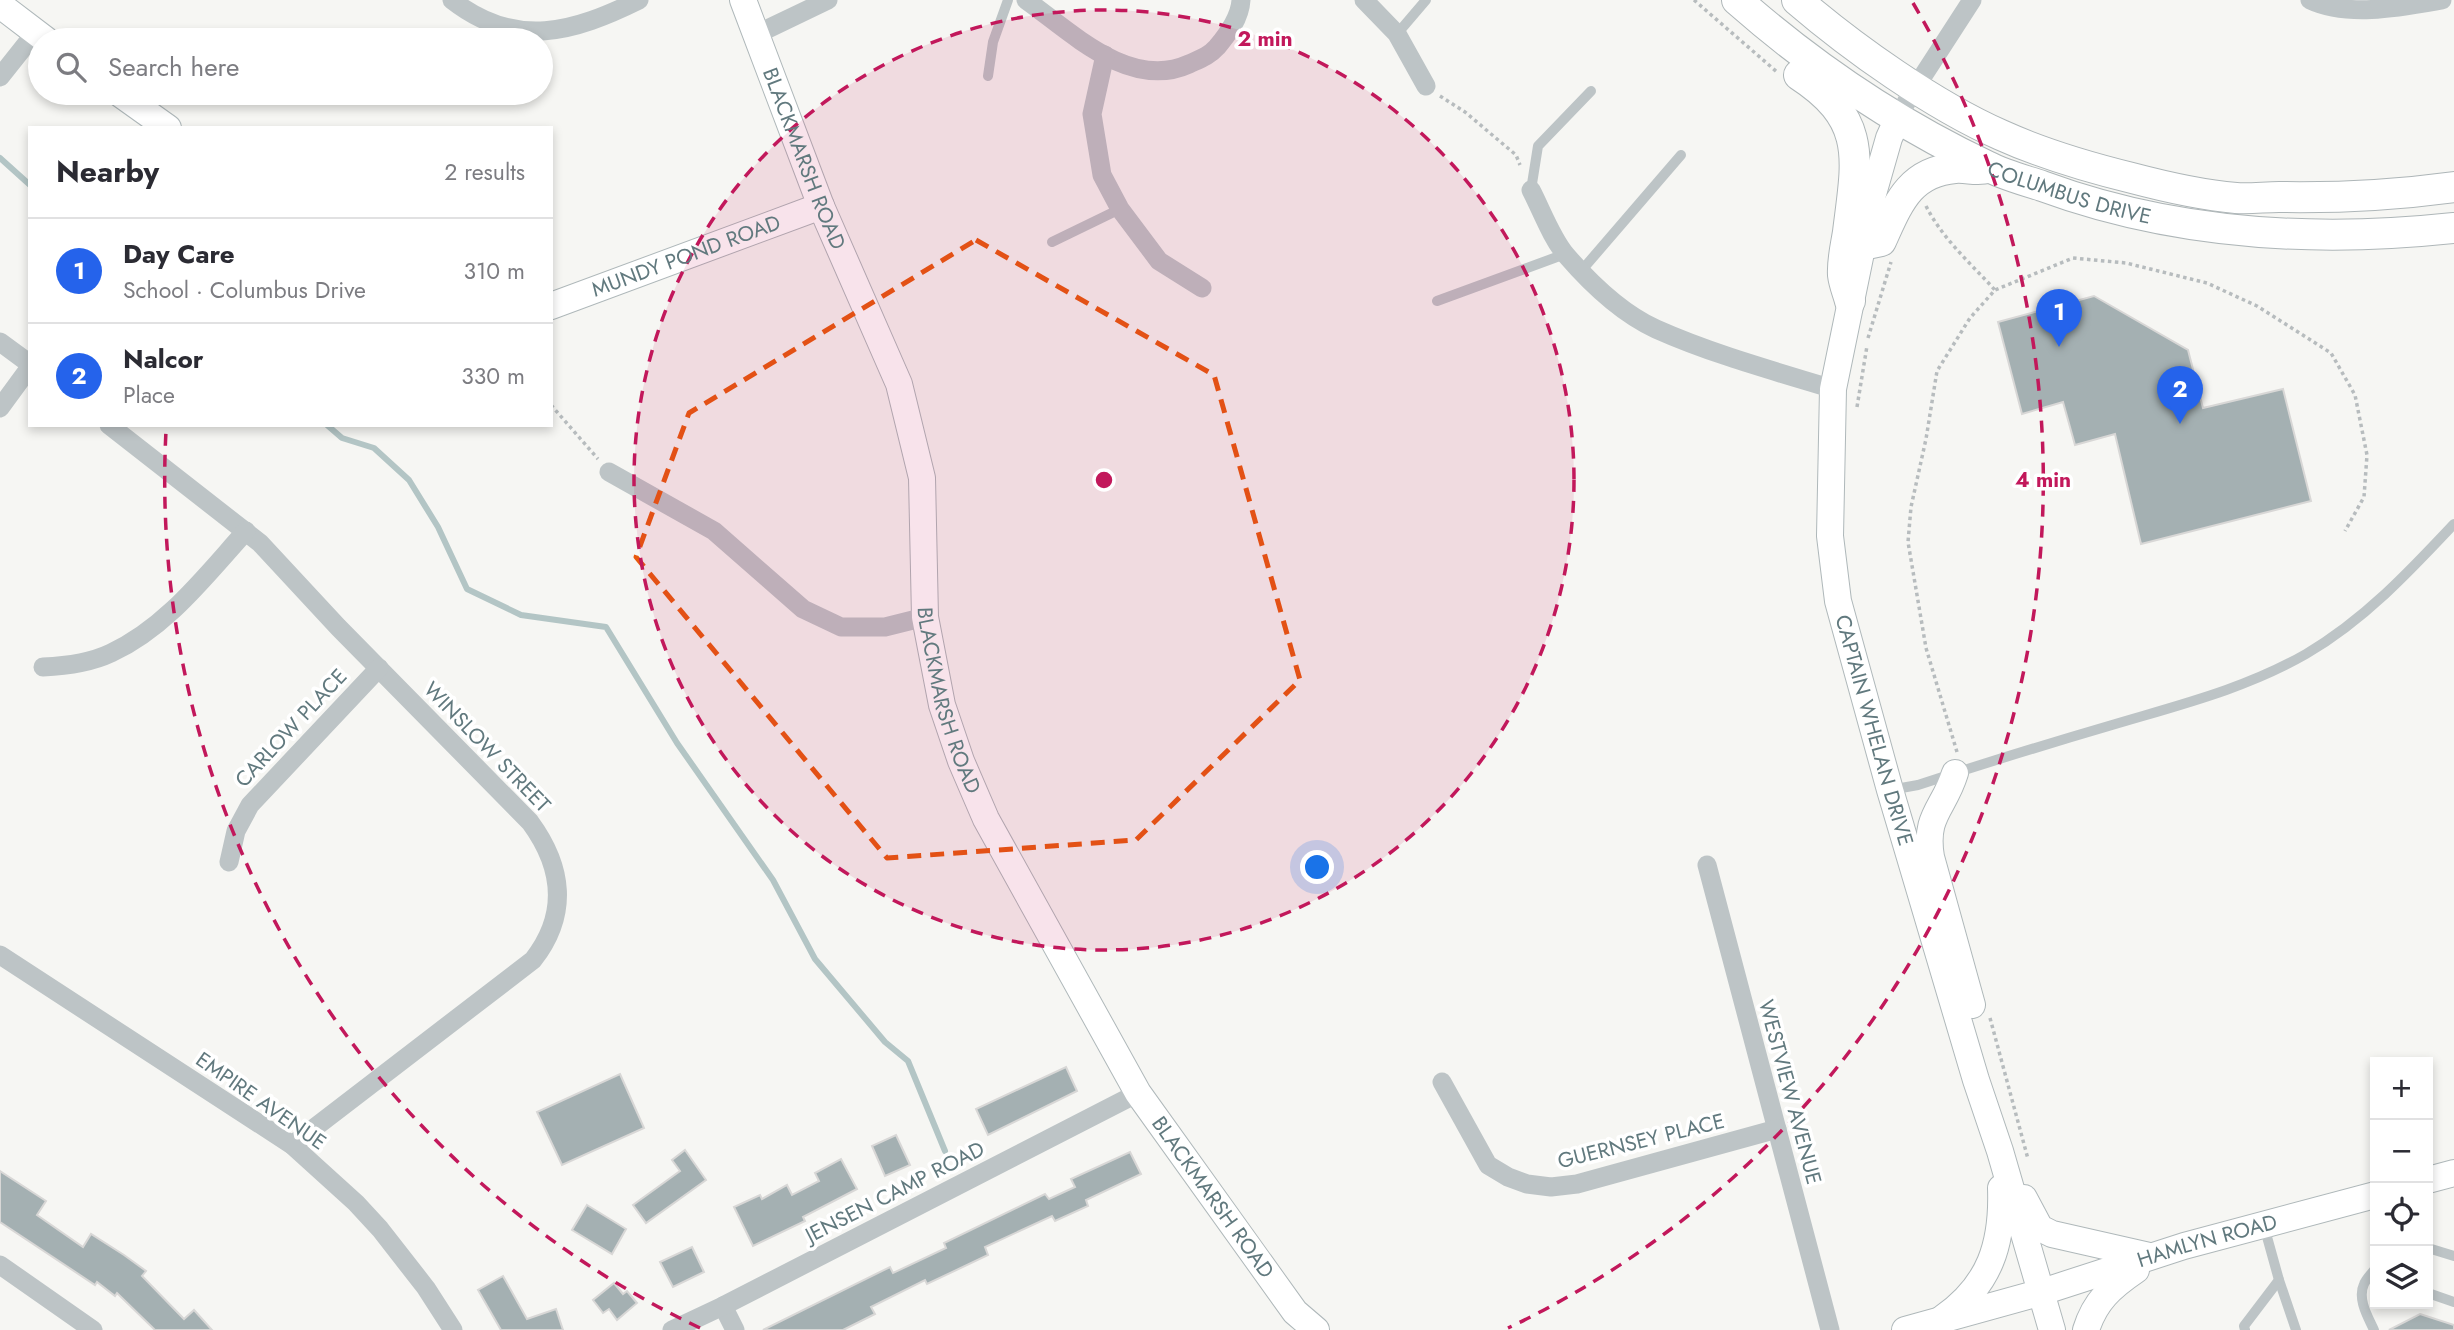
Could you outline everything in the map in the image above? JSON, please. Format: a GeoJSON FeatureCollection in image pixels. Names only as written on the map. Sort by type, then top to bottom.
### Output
{"type":"FeatureCollection","features":[{"type":"Feature","properties":{"kind":"main road","name":"COLUMBUS DRIVE"},"geometry":{"type":"LineString","coordinates":[[1736,0],[1803,55],[1898,118],[1989,167],[2103,207],[2136,215],[2278,235],[2401,234],[2454,228]]}},
{"type":"Feature","properties":{"kind":"main road"},"geometry":{"type":"LineString","coordinates":[[1736,0],[1744,30],[1829,97],[1846,121],[1855,158],[1843,273],[1850,301]]}},
{"type":"Feature","properties":{"kind":"main road","name":"COLUMBUS DRIVE"},"geometry":{"type":"LineString","coordinates":[[1797,0],[1846,39],[1916,87],[1999,135],[2103,171],[2198,193],[2238,198],[2337,198],[2454,187]]}},
{"type":"Feature","properties":{"kind":"main road"},"geometry":{"type":"LineString","coordinates":[[1862,245],[1881,241],[1899,203],[1919,180],[1957,168],[1977,171],[1989,167]]}},
{"type":"Feature","properties":{"kind":"street"},"geometry":{"type":"LineString","coordinates":[[452,0],[477,15],[512,28]]}},
{"type":"Feature","properties":{"kind":"street"},"geometry":{"type":"LineString","coordinates":[[553,31],[588,23],[639,0]]}},
{"type":"Feature","properties":{"kind":"street","name":"BLACKMARSH ROAD"},"geometry":{"type":"LineString","coordinates":[[743,0],[821,206],[899,384],[922,478],[925,617],[942,705],[961,761],[986,819],[1138,1093],[1295,1312],[1316,1330]]}},
{"type":"Feature","properties":{"kind":"street"},"geometry":{"type":"LineString","coordinates":[[757,34],[828,0]]}},
{"type":"Feature","properties":{"kind":"street"},"geometry":{"type":"LineString","coordinates":[[1026,0],[1105,55],[1153,72],[1175,70],[1210,54],[1229,32],[1241,0]]}},
{"type":"Feature","properties":{"kind":"street"},"geometry":{"type":"LineString","coordinates":[[1364,0],[1397,34],[1426,86]]}},
{"type":"Feature","properties":{"kind":"street"},"geometry":{"type":"LineString","coordinates":[[1898,118],[1972,0]]}},
{"type":"Feature","properties":{"kind":"street"},"geometry":{"type":"LineString","coordinates":[[2310,0],[2322,6],[2369,9],[2442,0]]}},
{"type":"Feature","properties":{"kind":"street"},"geometry":{"type":"LineString","coordinates":[[0,5],[30,28]]}},
{"type":"Feature","properties":{"kind":"street"},"geometry":{"type":"LineString","coordinates":[[0,77],[28,48]]}},
{"type":"Feature","properties":{"kind":"street"},"geometry":{"type":"LineString","coordinates":[[1105,55],[1092,114],[1102,175],[1120,209],[1159,261],[1202,288]]}},
{"type":"Feature","properties":{"kind":"street"},"geometry":{"type":"LineString","coordinates":[[136,105],[166,126]]}},
{"type":"Feature","properties":{"kind":"street","name":"CAPTAIN WHELAN DRIVE"},"geometry":{"type":"LineString","coordinates":[[1898,118],[1889,138],[1862,245],[1833,389],[1830,536],[1838,601],[1890,790],[2052,1330]]}},
{"type":"Feature","properties":{"kind":"street"},"geometry":{"type":"LineString","coordinates":[[1531,190],[1565,254],[1596,287],[1655,329],[1833,389]]}},
{"type":"Feature","properties":{"kind":"street","name":"MUNDY POND ROAD"},"geometry":{"type":"LineString","coordinates":[[553,305],[821,206]]}},
{"type":"Feature","properties":{"kind":"street"},"geometry":{"type":"LineString","coordinates":[[0,342],[28,363]]}},
{"type":"Feature","properties":{"kind":"street"},"geometry":{"type":"LineString","coordinates":[[0,408],[28,368]]}},
{"type":"Feature","properties":{"kind":"street","name":"WINSLOW STREET"},"geometry":{"type":"LineString","coordinates":[[112,427],[246,531],[273,556],[530,822],[553,861],[557,876],[556,914],[546,942],[524,968],[292,1144]]}},
{"type":"Feature","properties":{"kind":"street"},"geometry":{"type":"LineString","coordinates":[[610,471],[714,531],[803,609],[841,627],[885,627],[925,617]]}},
{"type":"Feature","properties":{"kind":"street"},"geometry":{"type":"LineString","coordinates":[[43,667],[101,658],[152,628],[175,608],[246,531]]}},
{"type":"Feature","properties":{"kind":"street","name":"CARLOW PLACE"},"geometry":{"type":"LineString","coordinates":[[229,862],[236,831],[250,805],[379,668]]}},
{"type":"Feature","properties":{"kind":"street"},"geometry":{"type":"LineString","coordinates":[[1959,772],[1933,818],[1928,839],[1986,1056],[1976,1080]]}},
{"type":"Feature","properties":{"kind":"street","name":"WESTVIEW AVENUE"},"geometry":{"type":"LineString","coordinates":[[1707,865],[1830,1330]]}},
{"type":"Feature","properties":{"kind":"street","name":"EMPIRE AVENUE"},"geometry":{"type":"LineString","coordinates":[[0,956],[292,1144],[380,1229],[426,1289],[453,1330]]}},
{"type":"Feature","properties":{"kind":"street","name":"GUERNSEY PLACE"},"geometry":{"type":"LineString","coordinates":[[1442,1082],[1488,1165],[1527,1184],[1577,1184],[1777,1129]]}},
{"type":"Feature","properties":{"kind":"street","name":"JENSEN CAMP ROAD"},"geometry":{"type":"LineString","coordinates":[[672,1330],[1138,1093]]}},
{"type":"Feature","properties":{"kind":"street"},"geometry":{"type":"LineString","coordinates":[[2000,1151],[2040,1228],[2095,1246],[2154,1257]]}},
{"type":"Feature","properties":{"kind":"street"},"geometry":{"type":"LineString","coordinates":[[1936,1323],[1953,1311],[1978,1286],[1989,1269],[2002,1219],[2000,1151]]}},
{"type":"Feature","properties":{"kind":"street"},"geometry":{"type":"LineString","coordinates":[[2433,1179],[2454,1173]]}},
{"type":"Feature","properties":{"kind":"street","name":"HAMLYN ROAD"},"geometry":{"type":"LineString","coordinates":[[2042,1292],[2184,1246],[2370,1196]]}},
{"type":"Feature","properties":{"kind":"street"},"geometry":{"type":"LineString","coordinates":[[2086,1330],[2094,1308],[2103,1296],[2154,1257]]}},
{"type":"Feature","properties":{"kind":"street"},"geometry":{"type":"LineString","coordinates":[[0,1265],[93,1330]]}},
{"type":"Feature","properties":{"kind":"street"},"geometry":{"type":"LineString","coordinates":[[1905,1330],[2042,1292]]}},
{"type":"Feature","properties":{"kind":"street"},"geometry":{"type":"LineString","coordinates":[[723,1306],[735,1330]]}},
{"type":"Feature","properties":{"kind":"street"},"geometry":{"type":"LineString","coordinates":[[1936,1323],[1964,1330]]}},
{"type":"Feature","properties":{"kind":"lane"},"geometry":{"type":"LineString","coordinates":[[988,76],[993,42],[1008,0]]}},
{"type":"Feature","properties":{"kind":"lane"},"geometry":{"type":"LineString","coordinates":[[1397,34],[1426,0]]}},
{"type":"Feature","properties":{"kind":"lane"},"geometry":{"type":"LineString","coordinates":[[1531,190],[1538,146],[1591,91]]}},
{"type":"Feature","properties":{"kind":"lane"},"geometry":{"type":"LineString","coordinates":[[1582,270],[1681,155]]}},
{"type":"Feature","properties":{"kind":"lane"},"geometry":{"type":"LineString","coordinates":[[1052,242],[1120,209]]}},
{"type":"Feature","properties":{"kind":"lane"},"geometry":{"type":"LineString","coordinates":[[1437,301],[1565,254]]}},
{"type":"Feature","properties":{"kind":"lane"},"geometry":{"type":"LineString","coordinates":[[1890,790],[1918,785],[2195,702],[2266,676],[2309,653],[2370,608],[2396,586],[2454,524]]}},
{"type":"Feature","properties":{"kind":"lane"},"geometry":{"type":"LineString","coordinates":[[2264,1225],[2296,1330]]}},
{"type":"Feature","properties":{"kind":"lane"},"geometry":{"type":"LineString","coordinates":[[2433,1249],[2454,1255]]}},
{"type":"Feature","properties":{"kind":"lane"},"geometry":{"type":"LineString","coordinates":[[2370,1275],[2364,1283],[2362,1297],[2363,1306],[2374,1330]]}},
{"type":"Feature","properties":{"kind":"lane"},"geometry":{"type":"LineString","coordinates":[[2245,1330],[2244,1326],[2279,1280]]}},
{"type":"Feature","properties":{"kind":"lane"},"geometry":{"type":"LineString","coordinates":[[2433,1295],[2454,1302]]}},
{"type":"Feature","properties":{"kind":"path"},"geometry":{"type":"LineString","coordinates":[[1694,0],[1777,72]]}},
{"type":"Feature","properties":{"kind":"path"},"geometry":{"type":"LineString","coordinates":[[1426,86],[1465,112],[1516,155],[1531,190]]}},
{"type":"Feature","properties":{"kind":"path"},"geometry":{"type":"LineString","coordinates":[[1925,204],[1939,228],[1995,290]]}},
{"type":"Feature","properties":{"kind":"path"},"geometry":{"type":"LineString","coordinates":[[1959,772],[1926,648],[1908,542],[1911,507],[1937,371],[1970,318],[1995,290],[2073,258],[2126,263],[2207,283],[2257,306],[2331,353],[2356,395],[2367,455],[2364,497],[2345,531]]}},
{"type":"Feature","properties":{"kind":"path"},"geometry":{"type":"LineString","coordinates":[[1857,409],[1869,337],[1892,259]]}},
{"type":"Feature","properties":{"kind":"path"},"geometry":{"type":"LineString","coordinates":[[553,407],[610,471]]}},
{"type":"Feature","properties":{"kind":"path"},"geometry":{"type":"LineString","coordinates":[[1986,1007],[2031,1167]]}},
{"type":"Feature","properties":{"kind":"highlighted area"},"geometry":{"type":"Polygon","coordinates":[[[976,240],[1214,375],[1300,680],[1136,840],[887,858],[636,557],[689,413],[976,240]]]}},
{"type":"Feature","properties":{"kind":"building"},"geometry":{"type":"Polygon","coordinates":[[[2094,296],[2188,350],[2203,408],[2283,389],[2311,501],[2141,544],[2115,434],[2075,445],[2063,402],[2022,414],[1998,322],[2094,296]]]}},
{"type":"Feature","properties":{"kind":"building"},"geometry":{"type":"Polygon","coordinates":[[[1066,1067],[1077,1091],[988,1135],[976,1109],[1066,1067]]]}},
{"type":"Feature","properties":{"kind":"building"},"geometry":{"type":"Polygon","coordinates":[[[620,1074],[644,1128],[562,1165],[537,1112],[620,1074]]]}},
{"type":"Feature","properties":{"kind":"building"},"geometry":{"type":"Polygon","coordinates":[[[896,1135],[910,1165],[885,1176],[872,1146],[896,1135]]]}},
{"type":"Feature","properties":{"kind":"building"},"geometry":{"type":"Polygon","coordinates":[[[685,1150],[706,1180],[646,1223],[633,1205],[680,1171],[672,1160],[685,1150]]]}},
{"type":"Feature","properties":{"kind":"building"},"geometry":{"type":"Polygon","coordinates":[[[1130,1152],[1141,1174],[1086,1200],[1088,1206],[1055,1221],[1052,1216],[985,1247],[988,1255],[927,1284],[925,1280],[871,1307],[875,1314],[843,1330],[763,1330],[890,1267],[893,1273],[946,1248],[944,1243],[1045,1194],[1049,1199],[1075,1187],[1071,1179],[1130,1152]]]}},
{"type":"Feature","properties":{"kind":"building"},"geometry":{"type":"Polygon","coordinates":[[[841,1159],[857,1189],[803,1217],[805,1221],[753,1246],[734,1207],[760,1195],[762,1199],[787,1185],[792,1195],[819,1181],[815,1173],[841,1159]]]}},
{"type":"Feature","properties":{"kind":"building"},"geometry":{"type":"Polygon","coordinates":[[[0,1171],[46,1201],[37,1215],[83,1247],[91,1234],[124,1255],[146,1271],[142,1276],[184,1319],[194,1310],[212,1330],[155,1330],[117,1293],[115,1296],[97,1282],[95,1285],[0,1222],[0,1171]]]}},
{"type":"Feature","properties":{"kind":"building"},"geometry":{"type":"Polygon","coordinates":[[[587,1205],[626,1229],[612,1254],[572,1230],[587,1205]]]}},
{"type":"Feature","properties":{"kind":"building"},"geometry":{"type":"Polygon","coordinates":[[[692,1247],[704,1272],[673,1287],[660,1262],[692,1247]]]}},
{"type":"Feature","properties":{"kind":"building"},"geometry":{"type":"Polygon","coordinates":[[[503,1276],[527,1319],[556,1309],[563,1330],[501,1330],[478,1290],[503,1276]]]}},
{"type":"Feature","properties":{"kind":"building"},"geometry":{"type":"Polygon","coordinates":[[[614,1283],[623,1294],[627,1291],[637,1303],[617,1320],[609,1309],[603,1313],[593,1300],[614,1283]]]}},
{"type":"Feature","properties":{"kind":"building"},"geometry":{"type":"Polygon","coordinates":[[[2420,1314],[2454,1325],[2454,1330],[2389,1330],[2420,1314]]]}},
{"type":"Feature","properties":{"kind":"waterway"},"geometry":{"type":"LineString","coordinates":[[0,158],[28,183]]}},
{"type":"Feature","properties":{"kind":"waterway"},"geometry":{"type":"LineString","coordinates":[[329,427],[342,438],[374,448],[409,480],[438,527],[467,589],[521,615],[606,627],[677,743],[773,880],[815,959],[885,1042],[908,1061],[945,1151]]}},
{"type":"Feature","properties":{"kind":"place","name":"Day Care"},"geometry":{"type":"Point","coordinates":[2059,347]}},
{"type":"Feature","properties":{"kind":"place","name":"Nalcor"},"geometry":{"type":"Point","coordinates":[2180,424]}}]}
